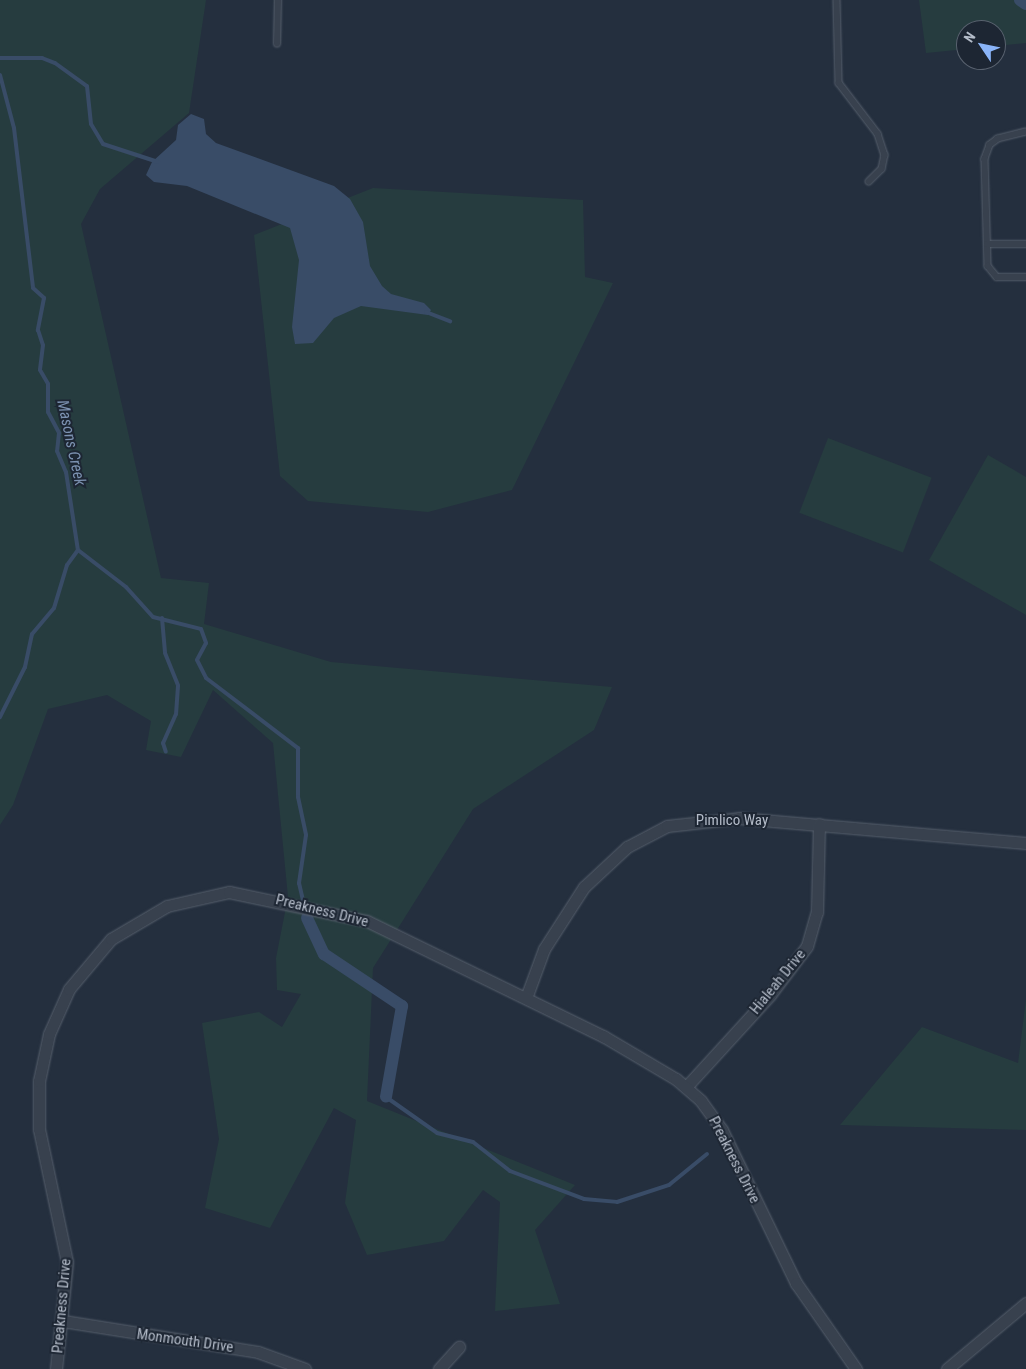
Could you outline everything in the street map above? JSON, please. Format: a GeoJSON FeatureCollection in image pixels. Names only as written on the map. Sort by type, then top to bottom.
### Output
{"type":"FeatureCollection","features":[{"type":"Feature","properties":{"kind":"street","name":"Pimlico Way"},"geometry":{"type":"LineString","coordinates":[[526,998],[544,949],[578,895],[606,864],[640,839],[695,820],[739,818],[1026,843]]}},
{"type":"Feature","properties":{"kind":"street","name":"Hialeah Drive"},"geometry":{"type":"LineString","coordinates":[[686,1087],[770,995],[807,946],[817,912],[820,824]]}},
{"type":"Feature","properties":{"kind":"street","name":"Preakness Drive"},"geometry":{"type":"LineString","coordinates":[[56,1369],[63,1321],[66,1246],[40,1129],[39,1081],[61,1004],[88,963],[111,939],[183,900],[213,893],[244,894],[367,921],[526,998],[649,1061],[686,1087],[722,1130],[796,1284],[856,1369]]}},
{"type":"Feature","properties":{"kind":"street"},"geometry":{"type":"LineString","coordinates":[[946,1369],[1026,1303]]}},
{"type":"Feature","properties":{"kind":"street","name":"Monmouth Drive"},"geometry":{"type":"LineString","coordinates":[[63,1321],[250,1351],[306,1369]]}},
{"type":"Feature","properties":{"kind":"street"},"geometry":{"type":"LineString","coordinates":[[439,1369],[459,1347]]}},
{"type":"Feature","properties":{"kind":"lane"},"geometry":{"type":"LineString","coordinates":[[277,44],[278,0]]}},
{"type":"Feature","properties":{"kind":"lane"},"geometry":{"type":"LineString","coordinates":[[837,0],[839,83],[878,134],[885,156],[882,168],[869,182]]}},
{"type":"Feature","properties":{"kind":"lane"},"geometry":{"type":"LineString","coordinates":[[1026,132],[990,145],[986,159],[988,266],[997,277],[1026,277]]}},
{"type":"Feature","properties":{"kind":"lane"},"geometry":{"type":"LineString","coordinates":[[987,244],[1026,244]]}},
{"type":"Feature","properties":{"kind":"green space"},"geometry":{"type":"Polygon","coordinates":[[[0,0],[206,0],[189,113],[100,189],[81,224],[161,578],[209,583],[204,624],[331,662],[612,687],[594,730],[473,809],[373,968],[367,1101],[575,1185],[535,1230],[560,1304],[495,1311],[500,1202],[483,1190],[444,1241],[367,1255],[345,1203],[356,1120],[334,1108],[270,1228],[205,1208],[219,1139],[202,1023],[259,1012],[282,1027],[301,994],[277,990],[276,958],[288,897],[273,743],[213,690],[181,757],[146,750],[151,721],[107,695],[48,709],[13,805],[0,825],[0,0]]]}},
{"type":"Feature","properties":{"kind":"green space"},"geometry":{"type":"Polygon","coordinates":[[[919,0],[1026,0],[1026,43],[1006,45],[1006,20],[956,20],[956,50],[926,53],[919,0]]]}},
{"type":"Feature","properties":{"kind":"green space"},"geometry":{"type":"Polygon","coordinates":[[[373,188],[583,200],[585,277],[613,283],[512,490],[428,512],[308,501],[280,476],[254,235],[373,188]]]}},
{"type":"Feature","properties":{"kind":"green space"},"geometry":{"type":"Polygon","coordinates":[[[828,438],[932,478],[903,552],[799,513],[828,438]]]}},
{"type":"Feature","properties":{"kind":"green space"},"geometry":{"type":"Polygon","coordinates":[[[988,455],[1026,477],[1026,615],[929,560],[988,455]]]}},
{"type":"Feature","properties":{"kind":"green space"},"geometry":{"type":"Polygon","coordinates":[[[1026,999],[1026,1130],[840,1125],[922,1027],[1018,1063],[1026,999]]]}},
{"type":"Feature","properties":{"kind":"water"},"geometry":{"type":"Polygon","coordinates":[[[191,114],[204,119],[206,134],[216,143],[334,186],[350,199],[363,222],[370,266],[382,286],[391,294],[424,303],[431,310],[428,315],[361,306],[334,318],[313,343],[295,344],[292,327],[299,260],[290,228],[187,186],[154,182],[146,175],[152,162],[176,140],[178,125],[191,114]]]}},
{"type":"Feature","properties":{"kind":"waterway"},"geometry":{"type":"LineString","coordinates":[[1020,0],[1026,4]]}},
{"type":"Feature","properties":{"kind":"waterway"},"geometry":{"type":"LineString","coordinates":[[0,58],[42,58],[55,63],[87,86],[91,124],[103,144],[158,162]]}},
{"type":"Feature","properties":{"kind":"waterway","name":"Masons Creek"},"geometry":{"type":"LineString","coordinates":[[0,75],[14,128],[33,288],[44,298],[38,330],[43,345],[40,370],[48,384],[48,412],[59,433],[57,451],[66,472],[78,550],[67,565],[54,608],[32,634],[25,667],[0,717]]}},
{"type":"Feature","properties":{"kind":"waterway"},"geometry":{"type":"LineString","coordinates":[[426,312],[450,321]]}},
{"type":"Feature","properties":{"kind":"waterway"},"geometry":{"type":"LineString","coordinates":[[78,550],[126,587],[153,617],[201,629],[206,643],[197,660],[206,678],[298,748],[298,797],[306,835],[299,883],[307,918]]}},
{"type":"Feature","properties":{"kind":"waterway"},"geometry":{"type":"LineString","coordinates":[[162,618],[165,653],[178,686],[176,714],[163,743],[166,752]]}},
{"type":"Feature","properties":{"kind":"waterway"},"geometry":{"type":"LineString","coordinates":[[307,918],[324,954],[402,1006],[386,1097]]}},
{"type":"Feature","properties":{"kind":"waterway"},"geometry":{"type":"LineString","coordinates":[[386,1097],[437,1133],[473,1142],[510,1171],[584,1199],[617,1202],[669,1185],[707,1154]]}}]}
